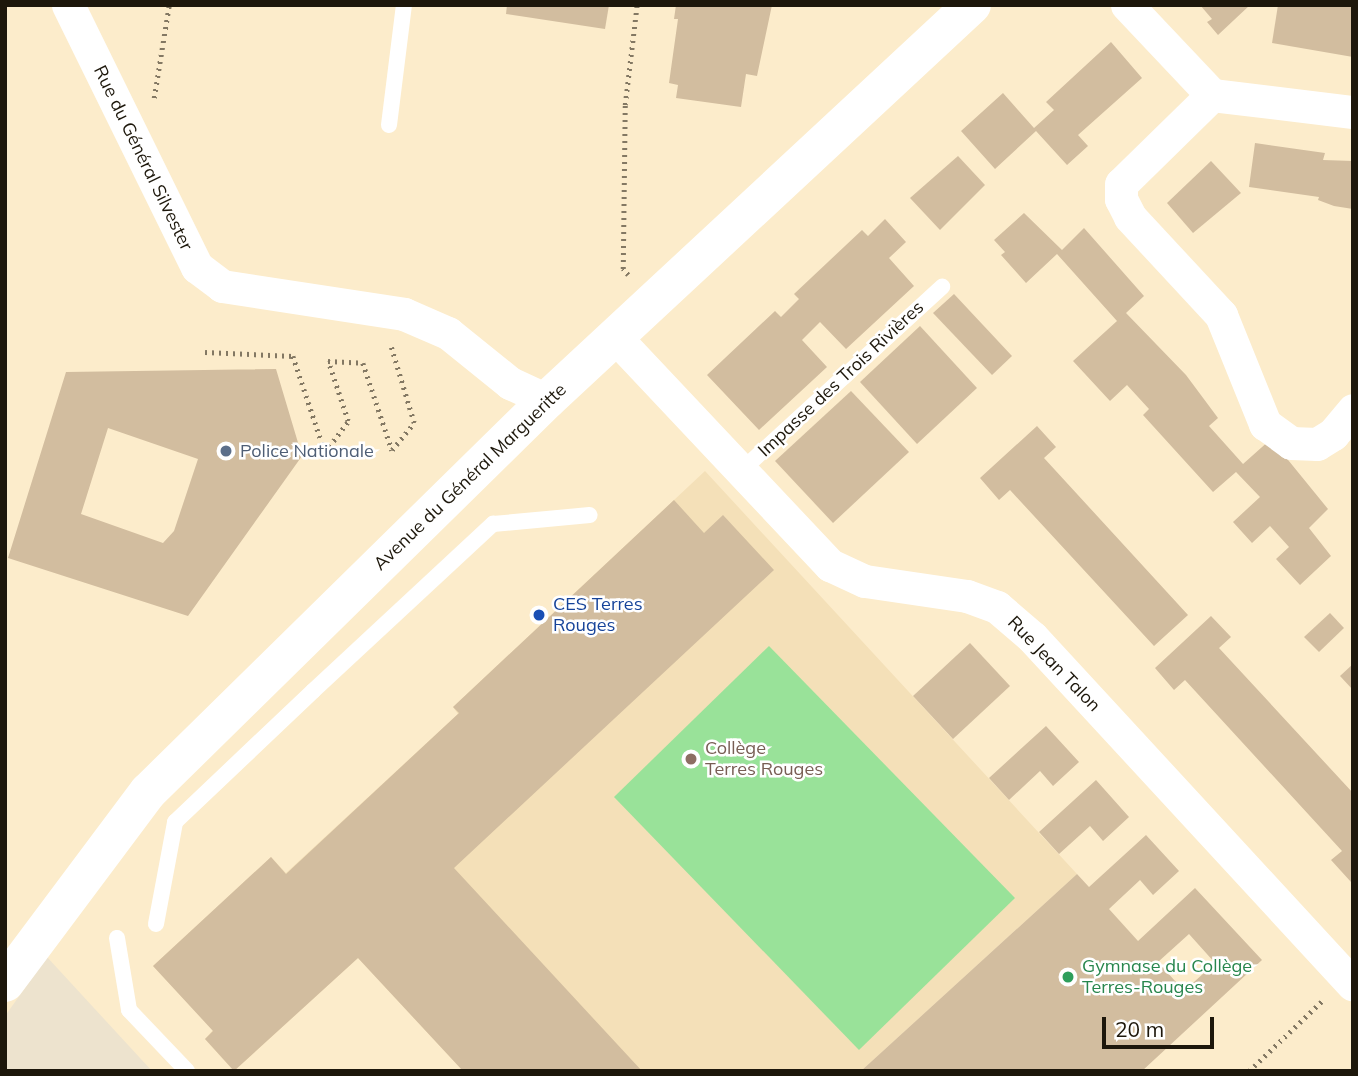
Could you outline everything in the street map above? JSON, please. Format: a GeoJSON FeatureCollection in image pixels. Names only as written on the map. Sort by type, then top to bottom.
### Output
{"type":"FeatureCollection","features":[{"type":"Feature","properties":{"kind":"street","name":"Rue du Général Silvester"},"geometry":{"type":"LineString","coordinates":[[68,5],[197,267],[222,286],[404,314],[448,333],[510,383],[547,400]]}},
{"type":"Feature","properties":{"kind":"street","name":"Avenue du Général Margueritte"},"geometry":{"type":"LineString","coordinates":[[5,983],[148,792],[547,400],[617,339],[972,5]]}},
{"type":"Feature","properties":{"kind":"street"},"geometry":{"type":"LineString","coordinates":[[1127,5],[1212,95],[1353,112]]}},
{"type":"Feature","properties":{"kind":"street"},"geometry":{"type":"LineString","coordinates":[[1212,95],[1121,184],[1121,199],[1130,217],[1221,315],[1265,424],[1291,443],[1317,444],[1333,434],[1353,410]]}},
{"type":"Feature","properties":{"kind":"street","name":"Rue Jean Talon"},"geometry":{"type":"LineString","coordinates":[[617,339],[830,565],[864,581],[967,596],[997,607],[1032,637],[1349,981]]}},
{"type":"Feature","properties":{"kind":"lane"},"geometry":{"type":"LineString","coordinates":[[389,125],[404,5]]}},
{"type":"Feature","properties":{"kind":"lane","name":"Impasse des Trois Rivières"},"geometry":{"type":"LineString","coordinates":[[741,471],[942,286]]}},
{"type":"Feature","properties":{"kind":"lane"},"geometry":{"type":"LineString","coordinates":[[156,924],[175,822],[303,700],[493,524],[590,515]]}},
{"type":"Feature","properties":{"kind":"lane"},"geometry":{"type":"LineString","coordinates":[[117,938],[130,1010],[187,1071]]}},
{"type":"Feature","properties":{"kind":"path"},"geometry":{"type":"LineString","coordinates":[[143,160],[169,5]]}},
{"type":"Feature","properties":{"kind":"path"},"geometry":{"type":"LineString","coordinates":[[637,5],[625,104],[622,269],[654,304]]}},
{"type":"Feature","properties":{"kind":"path"},"geometry":{"type":"LineString","coordinates":[[205,352],[293,356],[325,452],[348,421],[328,361],[363,363],[392,450],[414,423],[379,310]]}},
{"type":"Feature","properties":{"kind":"path"},"geometry":{"type":"LineString","coordinates":[[1249,1071],[1349,981]]}},
{"type":"Feature","properties":{"kind":"shaded area","name":"Collège Terres Rouges"},"geometry":{"type":"Polygon","coordinates":[[[705,471],[1077,874],[861,1071],[463,1071],[358,958],[234,1071],[205,1039],[213,1030],[153,966],[271,857],[286,873],[458,714],[453,707],[705,471]]]}},
{"type":"Feature","properties":{"kind":"shaded area"},"geometry":{"type":"Polygon","coordinates":[[[47,957],[152,1071],[5,1071],[5,1016],[47,957]]]}},
{"type":"Feature","properties":{"kind":"green space"},"geometry":{"type":"Polygon","coordinates":[[[769,646],[1015,898],[859,1050],[614,797],[769,646]]]}},
{"type":"Feature","properties":{"kind":"building"},"geometry":{"type":"Polygon","coordinates":[[[507,5],[609,5],[605,29],[506,14],[507,5]]]}},
{"type":"Feature","properties":{"kind":"building"},"geometry":{"type":"Polygon","coordinates":[[[676,5],[772,5],[757,76],[746,74],[741,107],[676,98],[678,85],[669,83],[678,19],[674,19],[676,5]]]}},
{"type":"Feature","properties":{"kind":"building"},"geometry":{"type":"Polygon","coordinates":[[[1200,5],[1250,5],[1218,35],[1207,22],[1212,19],[1200,5]]]}},
{"type":"Feature","properties":{"kind":"building"},"geometry":{"type":"Polygon","coordinates":[[[1278,5],[1353,6],[1353,57],[1272,43],[1278,5]]]}},
{"type":"Feature","properties":{"kind":"building"},"geometry":{"type":"Polygon","coordinates":[[[1111,42],[1142,78],[1078,135],[1088,146],[1067,165],[1036,131],[995,169],[961,131],[1003,93],[1034,128],[1054,110],[1046,102],[1111,42]]]}},
{"type":"Feature","properties":{"kind":"building"},"geometry":{"type":"Polygon","coordinates":[[[1255,143],[1325,153],[1323,160],[1353,161],[1353,209],[1334,206],[1318,200],[1319,197],[1249,187],[1255,143]]]}},
{"type":"Feature","properties":{"kind":"building"},"geometry":{"type":"Polygon","coordinates":[[[958,156],[985,185],[940,230],[910,198],[958,156]]]}},
{"type":"Feature","properties":{"kind":"building"},"geometry":{"type":"Polygon","coordinates":[[[1211,161],[1241,193],[1193,233],[1167,203],[1211,161]]]}},
{"type":"Feature","properties":{"kind":"building"},"geometry":{"type":"Polygon","coordinates":[[[1024,213],[1062,250],[1084,228],[1144,296],[1126,313],[1186,375],[1218,418],[1209,426],[1243,464],[1271,439],[1328,509],[1309,528],[1331,556],[1300,585],[1276,559],[1289,547],[1270,526],[1252,543],[1233,522],[1260,497],[1236,472],[1213,492],[1143,415],[1149,409],[1127,385],[1110,401],[1073,361],[1117,321],[1057,254],[1026,283],[1001,255],[1005,252],[994,240],[1024,213]]]}},
{"type":"Feature","properties":{"kind":"building"},"geometry":{"type":"Polygon","coordinates":[[[885,219],[906,242],[889,258],[914,286],[846,349],[820,322],[802,340],[827,367],[759,430],[707,375],[775,311],[781,317],[799,299],[794,294],[862,230],[868,236],[885,219]]]}},
{"type":"Feature","properties":{"kind":"building"},"geometry":{"type":"Polygon","coordinates":[[[954,294],[1012,356],[992,375],[933,313],[954,294]]]}},
{"type":"Feature","properties":{"kind":"building"},"geometry":{"type":"Polygon","coordinates":[[[920,326],[977,388],[917,444],[860,382],[920,326]]]}},
{"type":"Feature","properties":{"kind":"building"},"geometry":{"type":"Polygon","coordinates":[[[276,369],[302,456],[188,616],[8,558],[66,372],[276,369]],[[108,428],[81,514],[163,543],[174,531],[198,459],[108,428]]]}},
{"type":"Feature","properties":{"kind":"building"},"geometry":{"type":"Polygon","coordinates":[[[851,391],[909,452],[833,523],[775,461],[851,391]]]}},
{"type":"Feature","properties":{"kind":"building"},"geometry":{"type":"Polygon","coordinates":[[[1037,426],[1056,447],[1044,458],[1188,615],[1154,646],[1010,490],[999,500],[980,478],[1037,426]]]}},
{"type":"Feature","properties":{"kind":"building"},"geometry":{"type":"Polygon","coordinates":[[[674,500],[704,533],[723,515],[774,570],[454,868],[642,1071],[463,1071],[358,958],[234,1071],[205,1039],[213,1031],[153,966],[271,857],[286,874],[459,713],[453,707],[674,500]]]}},
{"type":"Feature","properties":{"kind":"building"},"geometry":{"type":"Polygon","coordinates":[[[1330,613],[1344,628],[1319,652],[1304,637],[1330,613]]]}},
{"type":"Feature","properties":{"kind":"building"},"geometry":{"type":"Polygon","coordinates":[[[1211,616],[1231,637],[1219,648],[1353,793],[1351,882],[1331,860],[1342,851],[1185,680],[1174,690],[1155,668],[1211,616]]]}},
{"type":"Feature","properties":{"kind":"building"},"geometry":{"type":"Polygon","coordinates":[[[970,643],[1010,686],[953,739],[913,696],[970,643]]]}},
{"type":"Feature","properties":{"kind":"building"},"geometry":{"type":"Polygon","coordinates":[[[1353,664],[1353,690],[1340,676],[1353,664]]]}},
{"type":"Feature","properties":{"kind":"building"},"geometry":{"type":"Polygon","coordinates":[[[1046,726],[1079,762],[1053,786],[1040,771],[1009,800],[989,778],[1046,726]]]}},
{"type":"Feature","properties":{"kind":"building"},"geometry":{"type":"Polygon","coordinates":[[[1096,780],[1129,817],[1103,841],[1090,826],[1059,854],[1039,832],[1096,780]]]}},
{"type":"Feature","properties":{"kind":"building","name":"Gymnase du Collège Terres-Rouges"},"geometry":{"type":"Polygon","coordinates":[[[1146,835],[1179,871],[1153,895],[1140,880],[1109,909],[1138,941],[1195,888],[1262,960],[1142,1071],[861,1071],[1077,874],[1089,887],[1146,835]],[[1189,934],[1158,962],[1184,991],[1215,963],[1189,934]]]}},
{"type":"Feature","properties":{"kind":"place","name":"Police Nationale"},"geometry":{"type":"Point","coordinates":[226,451]}},
{"type":"Feature","properties":{"kind":"place","name":"CES Terres Rouges"},"geometry":{"type":"Point","coordinates":[539,615]}},
{"type":"Feature","properties":{"kind":"place","name":"Collège Terres Rouges"},"geometry":{"type":"Point","coordinates":[691,759]}},
{"type":"Feature","properties":{"kind":"place","name":"Gymnase du Collège Terres-Rouges"},"geometry":{"type":"Point","coordinates":[1068,977]}}]}
